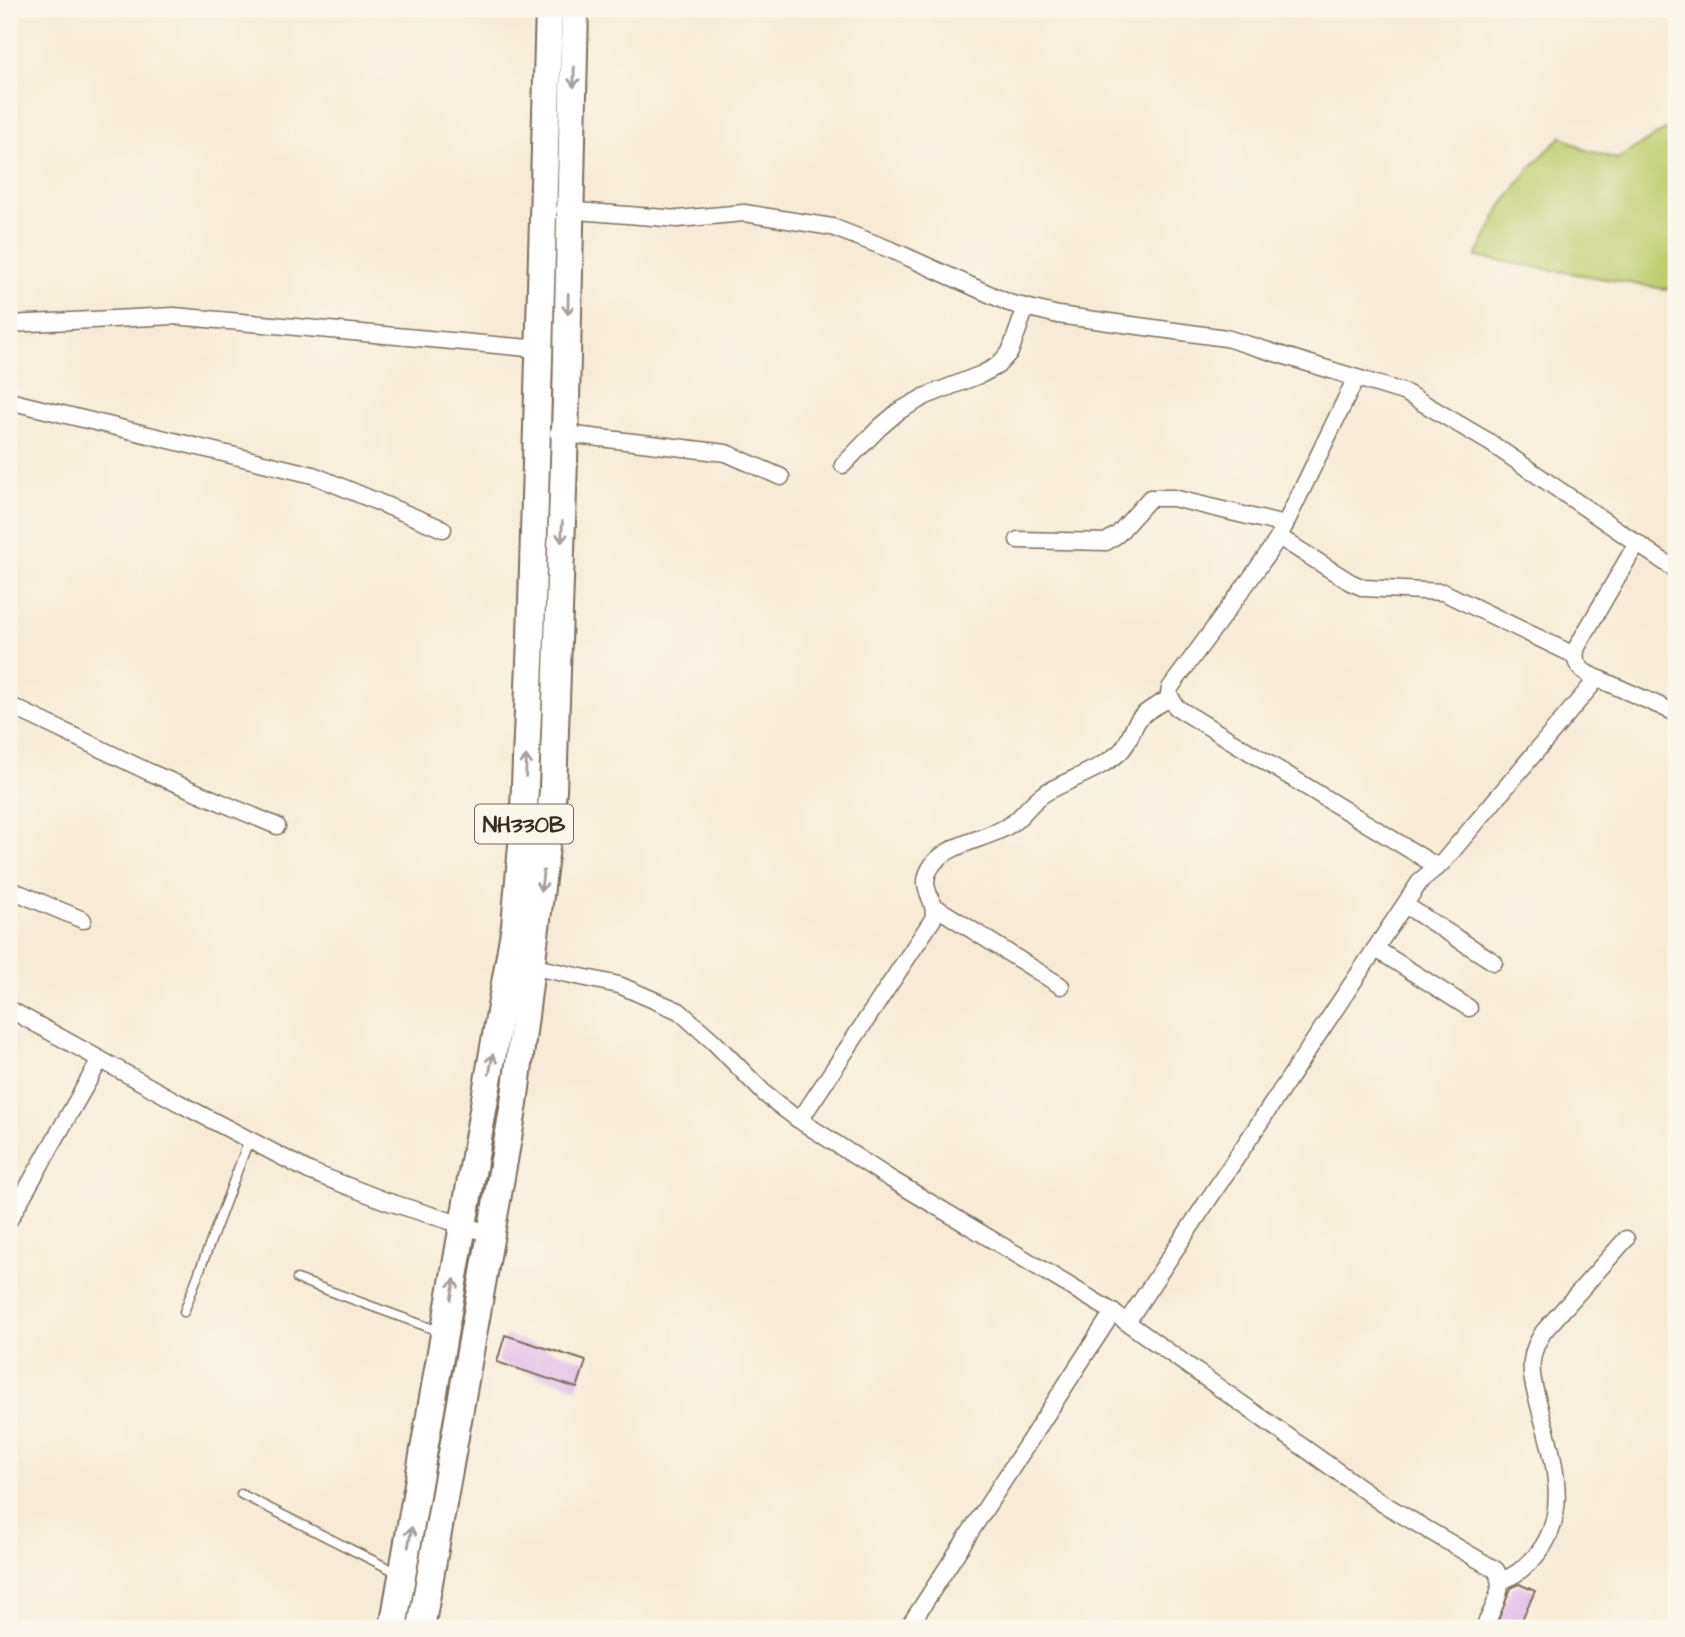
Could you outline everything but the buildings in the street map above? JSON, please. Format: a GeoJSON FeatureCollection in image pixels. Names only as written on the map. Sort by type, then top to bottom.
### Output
{"type":"FeatureCollection","features":[{"type":"Feature","properties":{"kind":"highway","name":"NH330B"},"geometry":{"type":"LineString","coordinates":[[421,1628],[514,1104],[520,965],[515,926],[523,834],[550,9]]}},
{"type":"Feature","properties":{"kind":"highway","name":"NH330B"},"geometry":{"type":"LineString","coordinates":[[393,1628],[464,1225],[520,965],[553,791],[575,9]]}},
{"type":"Feature","properties":{"kind":"street"},"geometry":{"type":"LineString","coordinates":[[544,209],[678,219],[744,213],[832,227],[894,251],[1009,303],[1058,315],[1226,338],[1406,393],[1489,442],[1676,570]]}},
{"type":"Feature","properties":{"kind":"street"},"geometry":{"type":"LineString","coordinates":[[844,465],[879,428],[900,411],[926,396],[997,366],[1010,352],[1026,307]]}},
{"type":"Feature","properties":{"kind":"street"},"geometry":{"type":"LineString","coordinates":[[9,324],[174,316],[540,349]]}},
{"type":"Feature","properties":{"kind":"street"},"geometry":{"type":"LineString","coordinates":[[1356,378],[1282,531],[1254,575],[1170,688],[1170,698],[1176,706],[1437,867]]}},
{"type":"Feature","properties":{"kind":"street"},"geometry":{"type":"LineString","coordinates":[[9,401],[313,475],[443,529]]}},
{"type":"Feature","properties":{"kind":"street"},"geometry":{"type":"LineString","coordinates":[[537,432],[726,453],[781,477]]}},
{"type":"Feature","properties":{"kind":"street"},"geometry":{"type":"LineString","coordinates":[[1018,540],[1106,542],[1118,534],[1150,498],[1173,498],[1282,531],[1350,582],[1364,588],[1443,592],[1574,655]]}},
{"type":"Feature","properties":{"kind":"street"},"geometry":{"type":"LineString","coordinates":[[1637,543],[1574,655],[1579,668],[1598,679],[1676,713]]}},
{"type":"Feature","properties":{"kind":"street"},"geometry":{"type":"LineString","coordinates":[[908,1628],[1422,880],[1437,867],[1598,679]]}},
{"type":"Feature","properties":{"kind":"street"},"geometry":{"type":"LineString","coordinates":[[1061,986],[934,906],[925,886],[934,864],[946,853],[1013,822],[1032,802],[1044,794],[1121,752],[1140,718],[1170,698]]}},
{"type":"Feature","properties":{"kind":"street"},"geometry":{"type":"LineString","coordinates":[[10,709],[277,827]]}},
{"type":"Feature","properties":{"kind":"street"},"geometry":{"type":"LineString","coordinates":[[9,889],[83,920]]}},
{"type":"Feature","properties":{"kind":"street"},"geometry":{"type":"LineString","coordinates":[[1405,905],[1494,962]]}},
{"type":"Feature","properties":{"kind":"street"},"geometry":{"type":"LineString","coordinates":[[800,1120],[933,919],[934,906]]}},
{"type":"Feature","properties":{"kind":"street"},"geometry":{"type":"LineString","coordinates":[[1376,949],[1469,1008]]}},
{"type":"Feature","properties":{"kind":"street"},"geometry":{"type":"LineString","coordinates":[[520,965],[619,985],[679,1011],[766,1095],[800,1120],[889,1178],[1120,1317],[1382,1503],[1496,1570],[1501,1578],[1499,1592],[1484,1628]]}},
{"type":"Feature","properties":{"kind":"street"},"geometry":{"type":"LineString","coordinates":[[9,1009],[309,1171],[386,1201],[491,1234]]}},
{"type":"Feature","properties":{"kind":"street"},"geometry":{"type":"LineString","coordinates":[[9,1220],[100,1060]]}},
{"type":"Feature","properties":{"kind":"street"},"geometry":{"type":"LineString","coordinates":[[1500,1582],[1524,1568],[1537,1554],[1550,1533],[1558,1511],[1553,1457],[1532,1379],[1534,1348],[1544,1331],[1626,1239]]}},
{"type":"Feature","properties":{"kind":"lane"},"geometry":{"type":"LineString","coordinates":[[184,1312],[249,1140]]}},
{"type":"Feature","properties":{"kind":"lane"},"geometry":{"type":"LineString","coordinates":[[297,1279],[445,1333]]}},
{"type":"Feature","properties":{"kind":"lane"},"geometry":{"type":"LineString","coordinates":[[241,1494],[403,1576]]}},
{"type":"Feature","properties":{"kind":"green space"},"geometry":{"type":"Polygon","coordinates":[[[1676,123],[1676,291],[1476,257],[1501,207],[1531,167],[1562,136],[1583,149],[1617,159],[1676,123]]]}}]}
